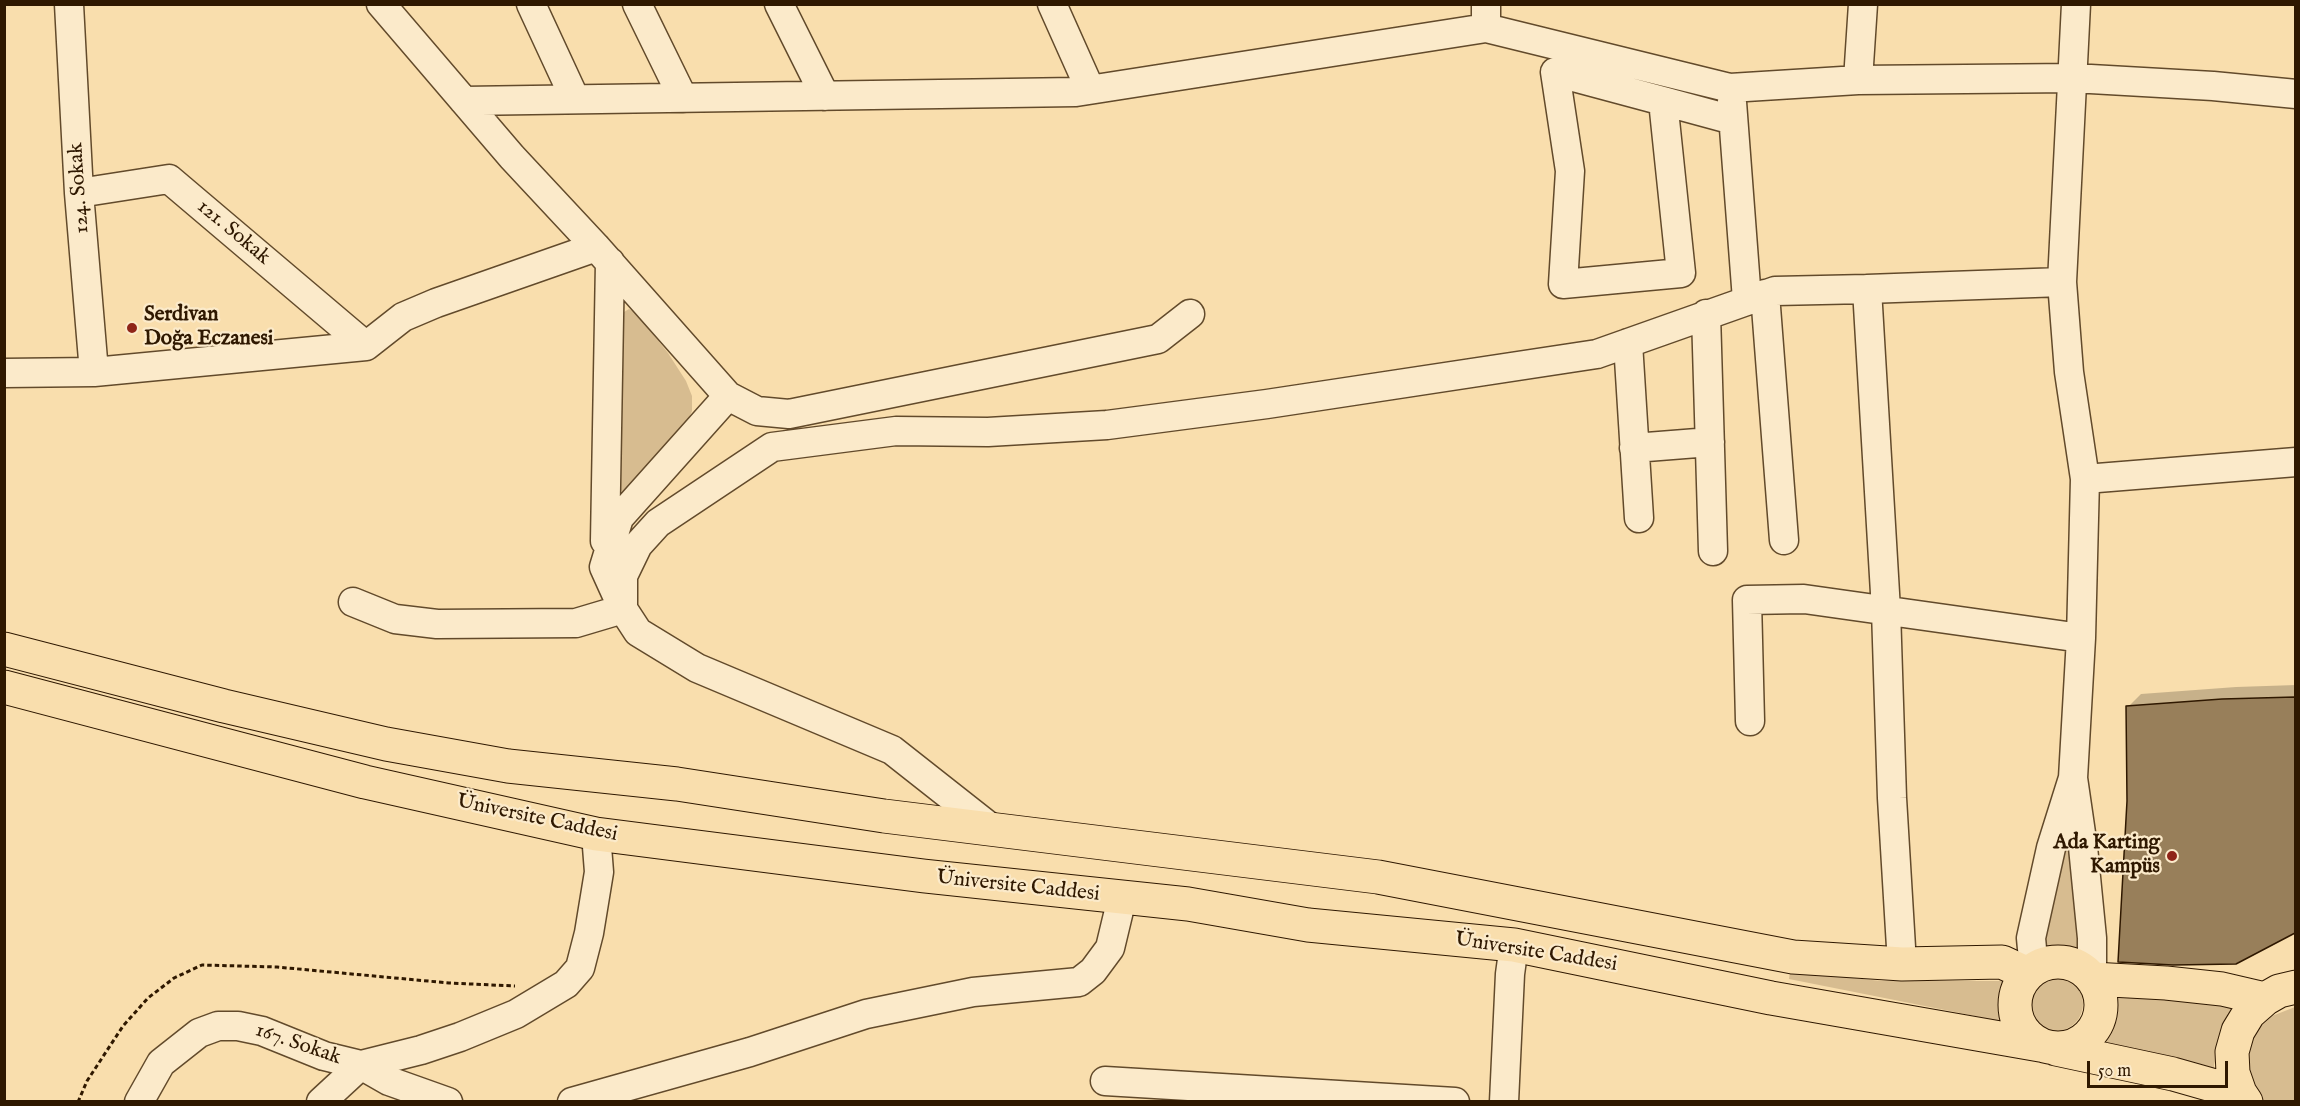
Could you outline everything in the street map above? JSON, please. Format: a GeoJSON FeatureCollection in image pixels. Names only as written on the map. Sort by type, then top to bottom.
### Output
{"type":"FeatureCollection","features":[{"type":"Feature","properties":{"kind":"main road","name":"Üniversite Caddesi"},"geometry":{"type":"LineString","coordinates":[[4,649],[224,706],[386,744],[508,766],[677,784],[884,816],[1378,877],[1793,957],[1902,964],[2002,962],[2031,972]]}},
{"type":"Feature","properties":{"kind":"main road","name":"Üniversite Caddesi"},"geometry":{"type":"LineString","coordinates":[[4,687],[365,782],[596,834],[924,876],[1188,904],[1308,925],[1514,945],[1782,1001],[2047,1047],[2163,1071],[2243,1097]]}},
{"type":"Feature","properties":{"kind":"main road"},"geometry":{"type":"LineString","coordinates":[[2047,1047],[2024,1032],[2015,1013],[2015,999],[2020,985],[2031,972],[2040,966],[2054,962],[2068,963],[2081,969],[2092,979],[2222,989],[2287,990]]}},
{"type":"Feature","properties":{"kind":"main road","name":"Üniversite Caddesi"},"geometry":{"type":"LineString","coordinates":[[2047,1047],[2074,1045],[2091,1032],[2098,1020],[2101,1006],[2092,979]]}},
{"type":"Feature","properties":{"kind":"main road"},"geometry":{"type":"LineString","coordinates":[[2243,1097],[2233,1073],[2232,1052],[2238,1031],[2249,1013],[2287,990]]}},
{"type":"Feature","properties":{"kind":"street","name":"124. Sokak"},"geometry":{"type":"LineString","coordinates":[[69,4],[79,193],[94,372]]}},
{"type":"Feature","properties":{"kind":"street"},"geometry":{"type":"LineString","coordinates":[[531,4],[575,99]]}},
{"type":"Feature","properties":{"kind":"street"},"geometry":{"type":"LineString","coordinates":[[637,4],[683,98]]}},
{"type":"Feature","properties":{"kind":"street"},"geometry":{"type":"LineString","coordinates":[[779,4],[825,96]]}},
{"type":"Feature","properties":{"kind":"street"},"geometry":{"type":"LineString","coordinates":[[1052,4],[1090,89]]}},
{"type":"Feature","properties":{"kind":"street"},"geometry":{"type":"LineString","coordinates":[[1858,80],[1863,4]]}},
{"type":"Feature","properties":{"kind":"street"},"geometry":{"type":"LineString","coordinates":[[2076,4],[2062,282],[2069,372],[2085,479],[2081,638],[2073,778],[2092,938],[2092,979]]}},
{"type":"Feature","properties":{"kind":"street"},"geometry":{"type":"LineString","coordinates":[[384,5],[512,158],[603,254],[728,396],[757,411],[789,414],[1158,339],[1190,314]]}},
{"type":"Feature","properties":{"kind":"street"},"geometry":{"type":"LineString","coordinates":[[464,101],[1076,92],[1486,16],[1731,88],[1858,80],[2073,78],[2213,86],[2295,94]]}},
{"type":"Feature","properties":{"kind":"street"},"geometry":{"type":"LineString","coordinates":[[1663,101],[1681,273],[1563,284],[1570,171],[1555,72],[1663,101],[1733,120]]}},
{"type":"Feature","properties":{"kind":"street"},"geometry":{"type":"LineString","coordinates":[[1731,88],[1784,540]]}},
{"type":"Feature","properties":{"kind":"street","name":"121. Sokak"},"geometry":{"type":"LineString","coordinates":[[79,193],[169,179],[366,346]]}},
{"type":"Feature","properties":{"kind":"street"},"geometry":{"type":"LineString","coordinates":[[4,373],[94,372],[366,346],[403,317],[436,303],[603,254]]}},
{"type":"Feature","properties":{"kind":"street"},"geometry":{"type":"LineString","coordinates":[[603,254],[604,567],[623,609],[638,632],[697,668],[892,750],[991,828]]}},
{"type":"Feature","properties":{"kind":"street"},"geometry":{"type":"LineString","coordinates":[[623,609],[623,576],[638,545],[657,523],[772,447],[896,431],[988,432],[1107,425],[1267,404],[1597,354],[1775,291],[2062,282]]}},
{"type":"Feature","properties":{"kind":"street"},"geometry":{"type":"LineString","coordinates":[[1867,289],[1886,610],[1896,902],[1902,964]]}},
{"type":"Feature","properties":{"kind":"street"},"geometry":{"type":"LineString","coordinates":[[1706,314],[1713,551]]}},
{"type":"Feature","properties":{"kind":"street"},"geometry":{"type":"LineString","coordinates":[[1628,343],[1639,518]]}},
{"type":"Feature","properties":{"kind":"street"},"geometry":{"type":"LineString","coordinates":[[604,567],[619,518],[728,396]]}},
{"type":"Feature","properties":{"kind":"street"},"geometry":{"type":"LineString","coordinates":[[1634,448],[1710,441]]}},
{"type":"Feature","properties":{"kind":"street"},"geometry":{"type":"LineString","coordinates":[[2085,479],[2295,462]]}},
{"type":"Feature","properties":{"kind":"street"},"geometry":{"type":"LineString","coordinates":[[1750,721],[1747,600],[1804,599],[2081,638]]}},
{"type":"Feature","properties":{"kind":"street"},"geometry":{"type":"LineString","coordinates":[[352,602],[395,619],[437,624],[576,623],[623,609]]}},
{"type":"Feature","properties":{"kind":"street"},"geometry":{"type":"LineString","coordinates":[[2031,972],[2031,938],[2051,848],[2073,778]]}},
{"type":"Feature","properties":{"kind":"street"},"geometry":{"type":"LineString","coordinates":[[321,1101],[361,1065],[421,1050],[460,1037],[516,1014],[543,1000],[566,984],[580,968],[589,933],[598,872],[596,834]]}},
{"type":"Feature","properties":{"kind":"street"},"geometry":{"type":"LineString","coordinates":[[572,1101],[750,1052],[866,1014],[973,992],[1079,982],[1093,971],[1110,948],[1122,898]]}},
{"type":"Feature","properties":{"kind":"street"},"geometry":{"type":"LineString","coordinates":[[1504,1101],[1510,974],[1514,945]]}},
{"type":"Feature","properties":{"kind":"street","name":"167. Sokak"},"geometry":{"type":"LineString","coordinates":[[140,1101],[161,1063],[199,1033],[218,1026],[238,1026],[262,1031],[324,1056],[361,1065],[389,1081],[448,1101]]}},
{"type":"Feature","properties":{"kind":"street"},"geometry":{"type":"LineString","coordinates":[[1105,1081],[1455,1101]]}},
{"type":"Feature","properties":{"kind":"path"},"geometry":{"type":"LineString","coordinates":[[78,1101],[87,1081],[123,1026],[148,998],[174,978],[202,965],[278,968],[482,985],[523,984]]}},
{"type":"Feature","properties":{"kind":"shaded area"},"geometry":{"type":"Polygon","coordinates":[[[629,309],[636,313],[668,353],[686,381],[692,396],[692,411],[688,420],[625,491],[622,491],[616,488],[620,321],[624,312],[629,309]]]}},
{"type":"Feature","properties":{"kind":"shaded area"},"geometry":{"type":"Polygon","coordinates":[[[2070,802],[2079,953],[2055,948],[2039,952],[2070,802]]]}},
{"type":"Feature","properties":{"kind":"shaded area"},"geometry":{"type":"Polygon","coordinates":[[[1790,971],[1881,981],[2008,981],[2003,1003],[2005,1022],[1789,979],[1790,971]]]}},
{"type":"Feature","properties":{"kind":"shaded area"},"geometry":{"type":"Polygon","coordinates":[[[2056,977],[2066,979],[2075,985],[2081,994],[2083,1004],[2081,1014],[2075,1023],[2066,1029],[2056,1031],[2046,1029],[2037,1023],[2031,1014],[2029,1004],[2031,994],[2037,985],[2046,979],[2056,977]]]}},
{"type":"Feature","properties":{"kind":"shaded area"},"geometry":{"type":"Polygon","coordinates":[[[2114,986],[2243,1003],[2223,1033],[2214,1065],[2215,1079],[2098,1047],[2116,1018],[2114,986]]]}},
{"type":"Feature","properties":{"kind":"shaded area"},"geometry":{"type":"Polygon","coordinates":[[[2295,1007],[2295,1101],[2260,1101],[2247,1065],[2250,1046],[2258,1029],[2272,1016],[2295,1007]]]}},
{"type":"Feature","properties":{"kind":"building"},"geometry":{"type":"Polygon","coordinates":[[[2295,697],[2295,933],[2236,964],[2173,965],[2118,962],[2127,801],[2126,706],[2222,699],[2295,697]]]}},
{"type":"Feature","properties":{"kind":"place","name":"Serdivan Doğa Eczanesi"},"geometry":{"type":"Point","coordinates":[132,328]}},
{"type":"Feature","properties":{"kind":"place","name":"Ada Karting Kampüs"},"geometry":{"type":"Point","coordinates":[2172,856]}}]}
